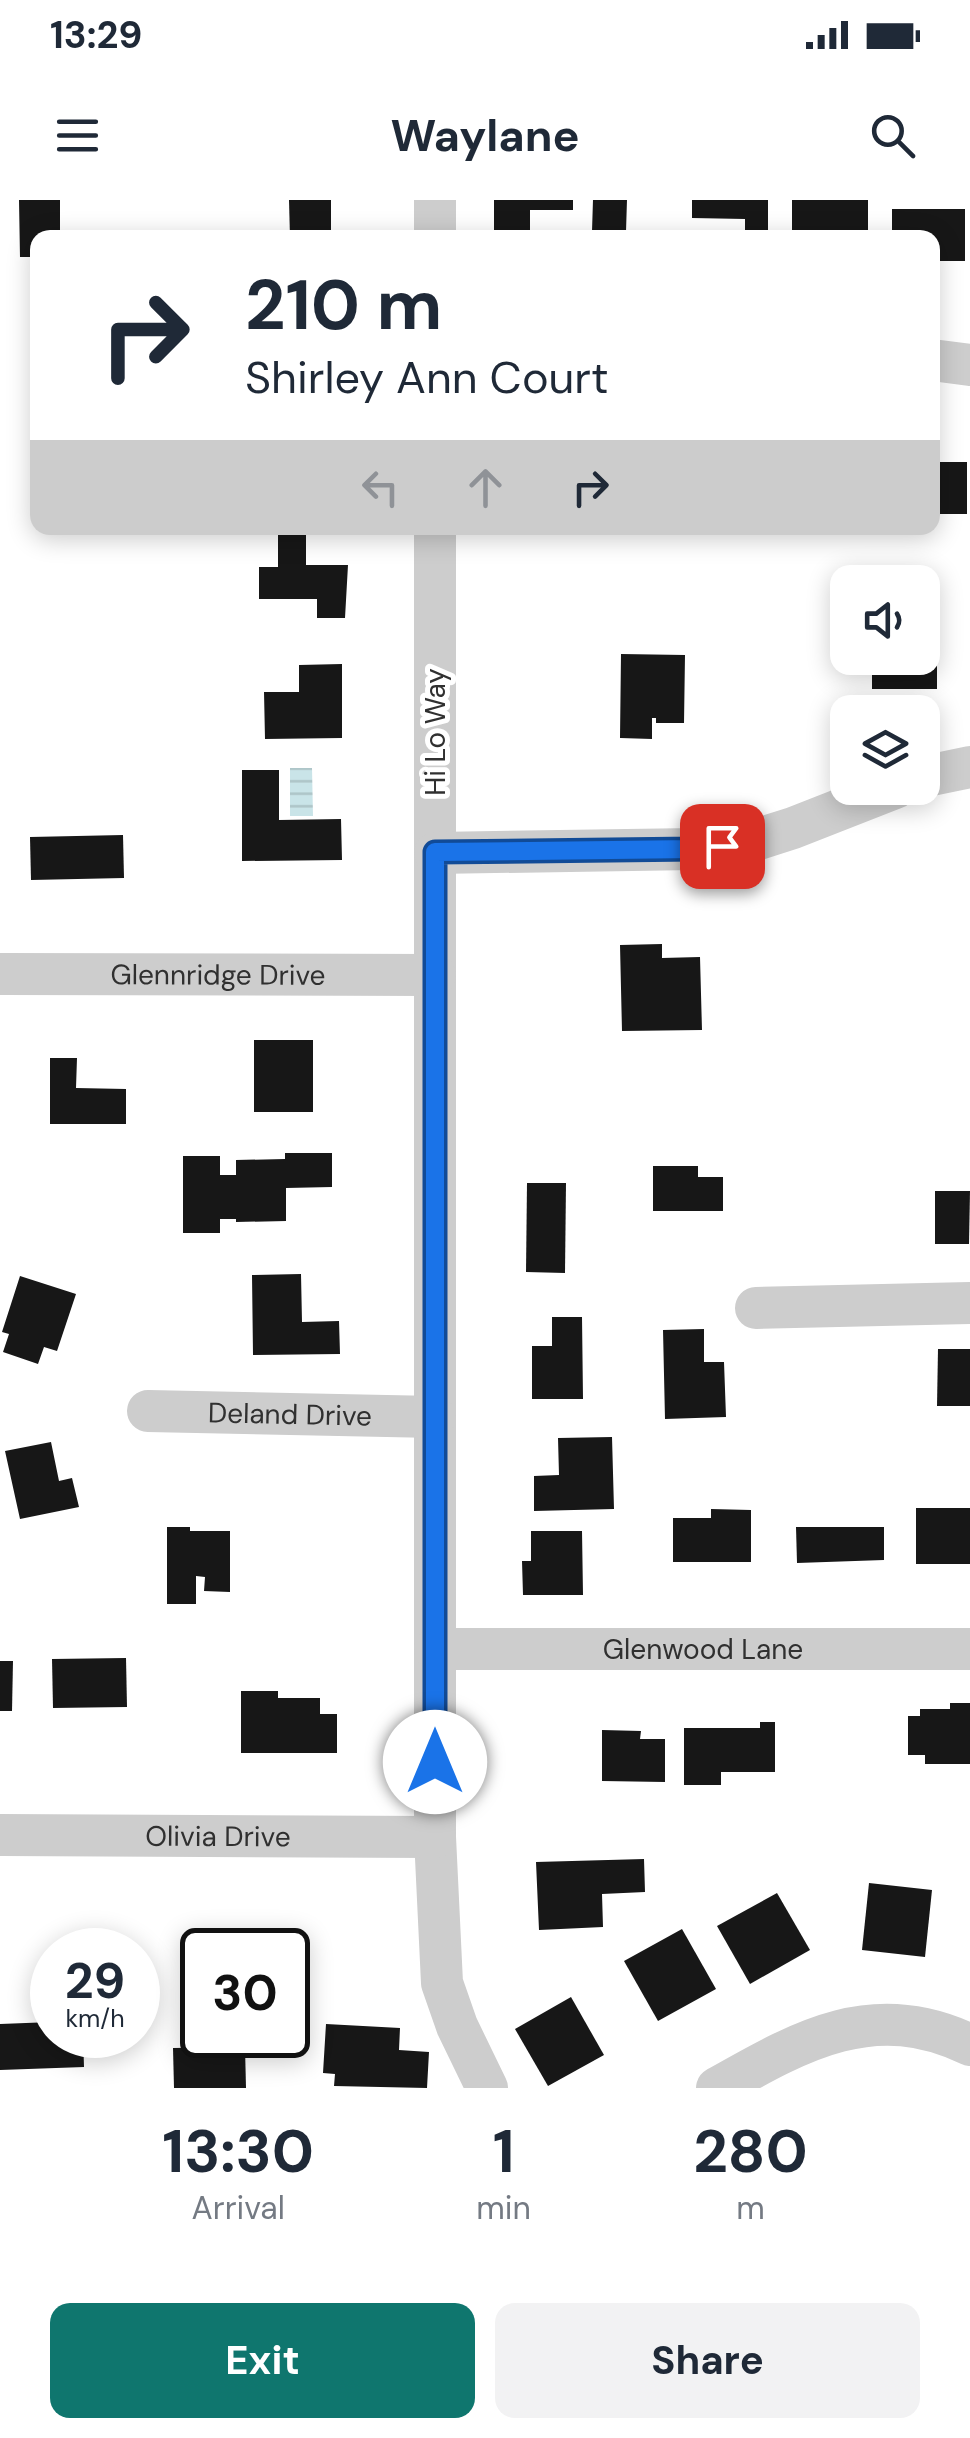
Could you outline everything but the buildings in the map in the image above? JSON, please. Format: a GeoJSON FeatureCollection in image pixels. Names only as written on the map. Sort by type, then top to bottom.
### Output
{"type":"FeatureCollection","features":[{"type":"Feature","properties":{"kind":"street"},"geometry":{"type":"LineString","coordinates":[[435,200],[435,230]]}},
{"type":"Feature","properties":{"kind":"street"},"geometry":{"type":"LineString","coordinates":[[940,361],[970,365]]}},
{"type":"Feature","properties":{"kind":"street","name":"Hi Lo Way"},"geometry":{"type":"LineString","coordinates":[[435,535],[435,1838],[442,1983],[457,2026],[487,2088]]}},
{"type":"Feature","properties":{"kind":"street"},"geometry":{"type":"LineString","coordinates":[[940,772],[970,766]]}},
{"type":"Feature","properties":{"kind":"street"},"geometry":{"type":"LineString","coordinates":[[435,852],[694,849],[749,842],[852,805]]}},
{"type":"Feature","properties":{"kind":"street","name":"Glennridge Drive"},"geometry":{"type":"LineString","coordinates":[[0,974],[435,974]]}},
{"type":"Feature","properties":{"kind":"street"},"geometry":{"type":"LineString","coordinates":[[756,1308],[970,1303]]}},
{"type":"Feature","properties":{"kind":"street","name":"Deland Drive"},"geometry":{"type":"LineString","coordinates":[[148,1411],[435,1417]]}},
{"type":"Feature","properties":{"kind":"street","name":"Glenwood Lane"},"geometry":{"type":"LineString","coordinates":[[435,1649],[970,1649]]}},
{"type":"Feature","properties":{"kind":"street","name":"Olivia Drive"},"geometry":{"type":"LineString","coordinates":[[0,1835],[435,1838]]}},
{"type":"Feature","properties":{"kind":"street"},"geometry":{"type":"LineString","coordinates":[[717,2088],[780,2052],[828,2033],[863,2026],[912,2026],[970,2045]]}},
{"type":"Feature","properties":{"kind":"water"},"geometry":{"type":"Polygon","coordinates":[[[290,768],[312,768],[313,816],[290,816],[290,768]]]}},
{"type":"Feature","properties":{"kind":"route"},"geometry":{"type":"LineString","coordinates":[[435,1762],[435,852],[722,846]]}}]}
